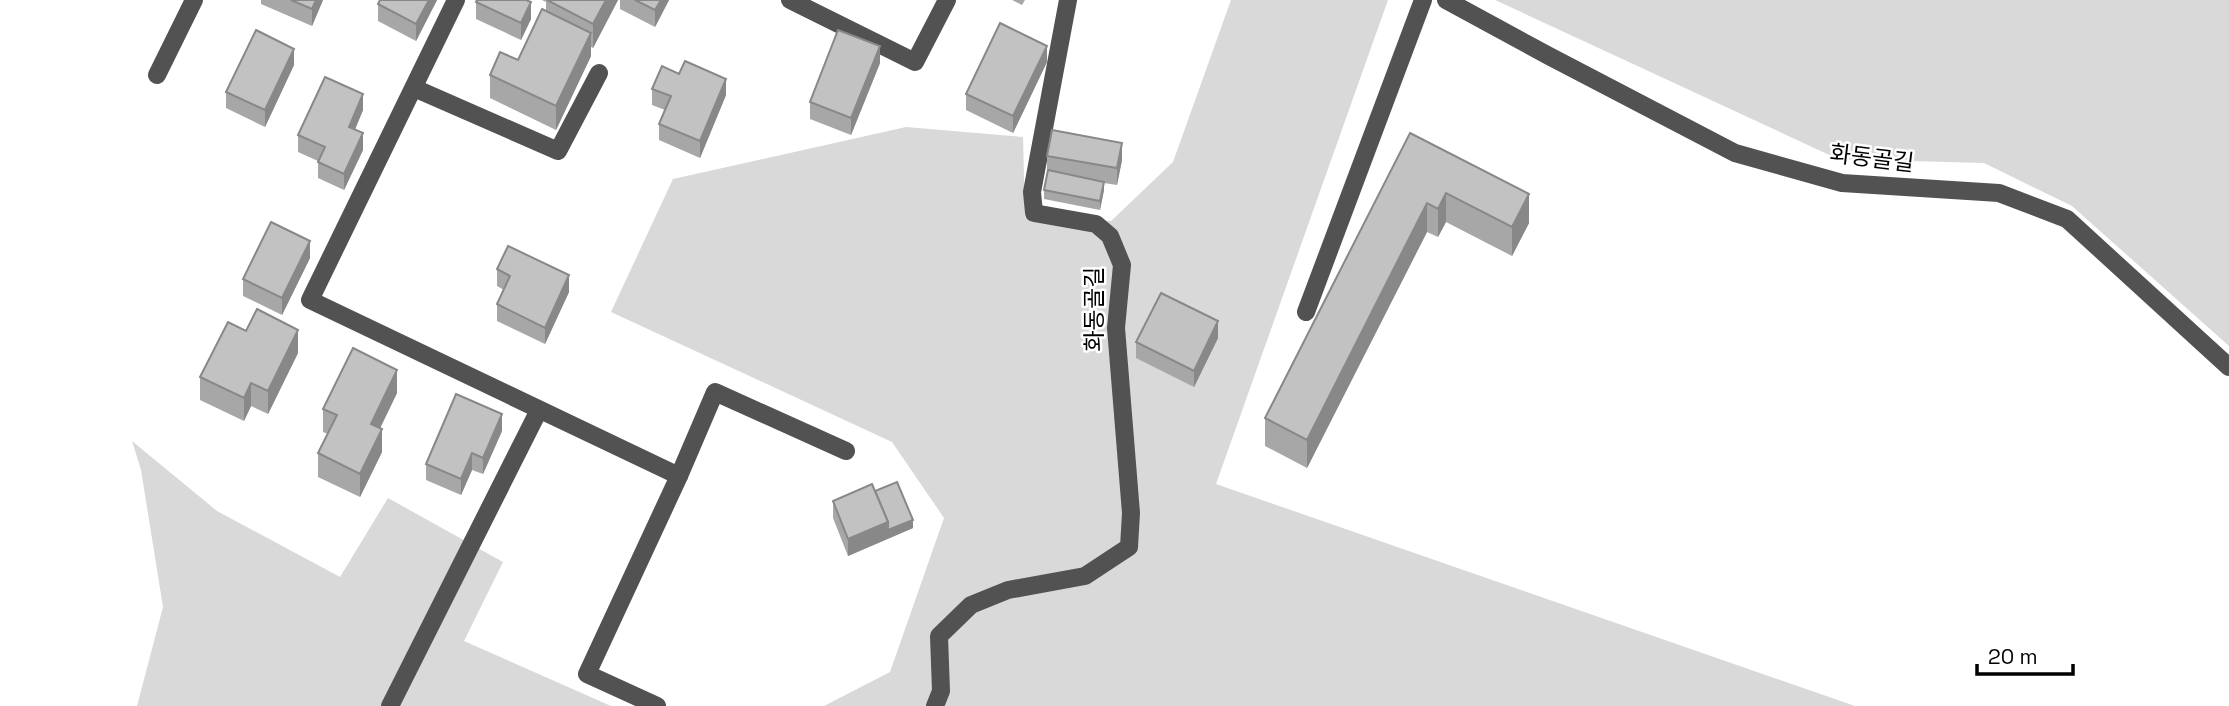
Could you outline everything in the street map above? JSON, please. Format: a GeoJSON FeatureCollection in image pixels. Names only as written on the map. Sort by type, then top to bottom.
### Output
{"type":"FeatureCollection","features":[{"type":"Feature","properties":{"kind":"street"},"geometry":{"type":"LineString","coordinates":[[157,75],[194,0]]}},
{"type":"Feature","properties":{"kind":"street"},"geometry":{"type":"LineString","coordinates":[[456,0],[310,300],[679,476]]}},
{"type":"Feature","properties":{"kind":"street"},"geometry":{"type":"LineString","coordinates":[[790,0],[915,62],[947,0]]}},
{"type":"Feature","properties":{"kind":"street","name":"화동골길"},"geometry":{"type":"LineString","coordinates":[[935,706],[941,691],[939,636],[971,606],[1008,590],[1085,576],[1129,547],[1132,513],[1116,328],[1122,265],[1110,236],[1096,224],[1034,213],[1032,192],[1068,0]]}},
{"type":"Feature","properties":{"kind":"street"},"geometry":{"type":"LineString","coordinates":[[1306,312],[1423,0]]}},
{"type":"Feature","properties":{"kind":"street","name":"화동골길"},"geometry":{"type":"LineString","coordinates":[[1446,0],[1735,153],[1842,183],[1999,193],[2067,219],[2229,367]]}},
{"type":"Feature","properties":{"kind":"street"},"geometry":{"type":"LineString","coordinates":[[414,88],[558,151],[599,73]]}},
{"type":"Feature","properties":{"kind":"street"},"geometry":{"type":"LineString","coordinates":[[657,706],[587,674],[715,392],[846,451]]}},
{"type":"Feature","properties":{"kind":"street"},"geometry":{"type":"LineString","coordinates":[[390,706],[539,410]]}},
{"type":"Feature","properties":{"kind":"shaded area"},"geometry":{"type":"Polygon","coordinates":[[[1231,0],[1388,0],[1216,484],[1855,706],[824,706],[890,672],[944,518],[892,442],[611,312],[673,179],[906,127],[1023,137],[1025,218],[1111,221],[1173,162],[1231,0]]]}},
{"type":"Feature","properties":{"kind":"shaded area"},"geometry":{"type":"Polygon","coordinates":[[[1495,0],[2229,0],[2229,346],[2072,206],[1984,163],[1838,159],[1495,0]]]}},
{"type":"Feature","properties":{"kind":"shaded area"},"geometry":{"type":"Polygon","coordinates":[[[132,441],[217,511],[340,577],[388,498],[503,562],[464,641],[611,706],[137,706],[163,607],[141,470],[132,441]]]}},
{"type":"Feature","properties":{"kind":"building"},"geometry":{"type":"Polygon","coordinates":[[[291,0],[316,0],[312,9],[291,0]]]}},
{"type":"Feature","properties":{"kind":"building"},"geometry":{"type":"Polygon","coordinates":[[[380,0],[429,0],[416,24],[378,4],[380,0]]]}},
{"type":"Feature","properties":{"kind":"building"},"geometry":{"type":"Polygon","coordinates":[[[547,0],[606,0],[593,24],[547,0]]]}},
{"type":"Feature","properties":{"kind":"building"},"geometry":{"type":"Polygon","coordinates":[[[635,0],[661,0],[655,10],[635,0]]]}},
{"type":"Feature","properties":{"kind":"building"},"geometry":{"type":"Polygon","coordinates":[[[476,2],[531,2],[521,23],[476,2]]]}},
{"type":"Feature","properties":{"kind":"building"},"geometry":{"type":"Polygon","coordinates":[[[542,9],[591,33],[556,106],[490,75],[500,52],[518,60],[542,9]]]}},
{"type":"Feature","properties":{"kind":"building"},"geometry":{"type":"Polygon","coordinates":[[[1000,23],[1047,46],[1013,116],[966,94],[1000,23]]]}},
{"type":"Feature","properties":{"kind":"building"},"geometry":{"type":"Polygon","coordinates":[[[256,30],[294,49],[265,110],[226,92],[256,30]]]}},
{"type":"Feature","properties":{"kind":"building"},"geometry":{"type":"Polygon","coordinates":[[[838,30],[880,46],[851,118],[810,102],[838,30]]]}},
{"type":"Feature","properties":{"kind":"building"},"geometry":{"type":"Polygon","coordinates":[[[685,61],[726,79],[700,141],[659,124],[671,96],[652,89],[662,66],[679,74],[685,61]]]}},
{"type":"Feature","properties":{"kind":"building"},"geometry":{"type":"Polygon","coordinates":[[[325,77],[363,94],[349,127],[363,133],[344,174],[318,162],[325,147],[298,135],[325,77]]]}},
{"type":"Feature","properties":{"kind":"building"},"geometry":{"type":"Polygon","coordinates":[[[1052,130],[1122,143],[1117,168],[1047,156],[1052,130]]]}},
{"type":"Feature","properties":{"kind":"building"},"geometry":{"type":"Polygon","coordinates":[[[1410,133],[1529,194],[1512,227],[1446,193],[1438,209],[1427,203],[1307,440],[1265,418],[1410,133]]]}},
{"type":"Feature","properties":{"kind":"building"},"geometry":{"type":"Polygon","coordinates":[[[1048,170],[1104,182],[1100,201],[1044,190],[1048,170]]]}},
{"type":"Feature","properties":{"kind":"building"},"geometry":{"type":"Polygon","coordinates":[[[271,222],[310,241],[282,298],[243,279],[271,222]]]}},
{"type":"Feature","properties":{"kind":"building"},"geometry":{"type":"Polygon","coordinates":[[[508,246],[569,275],[545,328],[497,304],[510,276],[497,269],[508,246]]]}},
{"type":"Feature","properties":{"kind":"building"},"geometry":{"type":"Polygon","coordinates":[[[1161,293],[1218,321],[1194,371],[1136,342],[1161,293]]]}},
{"type":"Feature","properties":{"kind":"building"},"geometry":{"type":"Polygon","coordinates":[[[257,309],[298,330],[268,391],[251,383],[244,398],[200,377],[228,322],[246,331],[257,309]]]}},
{"type":"Feature","properties":{"kind":"building"},"geometry":{"type":"Polygon","coordinates":[[[353,348],[397,370],[371,424],[382,429],[360,474],[318,453],[337,415],[323,409],[353,348]]]}},
{"type":"Feature","properties":{"kind":"building"},"geometry":{"type":"Polygon","coordinates":[[[456,394],[502,414],[483,458],[472,453],[461,479],[426,464],[456,394]]]}},
{"type":"Feature","properties":{"kind":"building"},"geometry":{"type":"Polygon","coordinates":[[[897,482],[913,520],[888,530],[888,522],[875,491],[897,482]]]}},
{"type":"Feature","properties":{"kind":"building"},"geometry":{"type":"Polygon","coordinates":[[[872,484],[888,522],[848,539],[833,501],[872,484]]]}}]}
